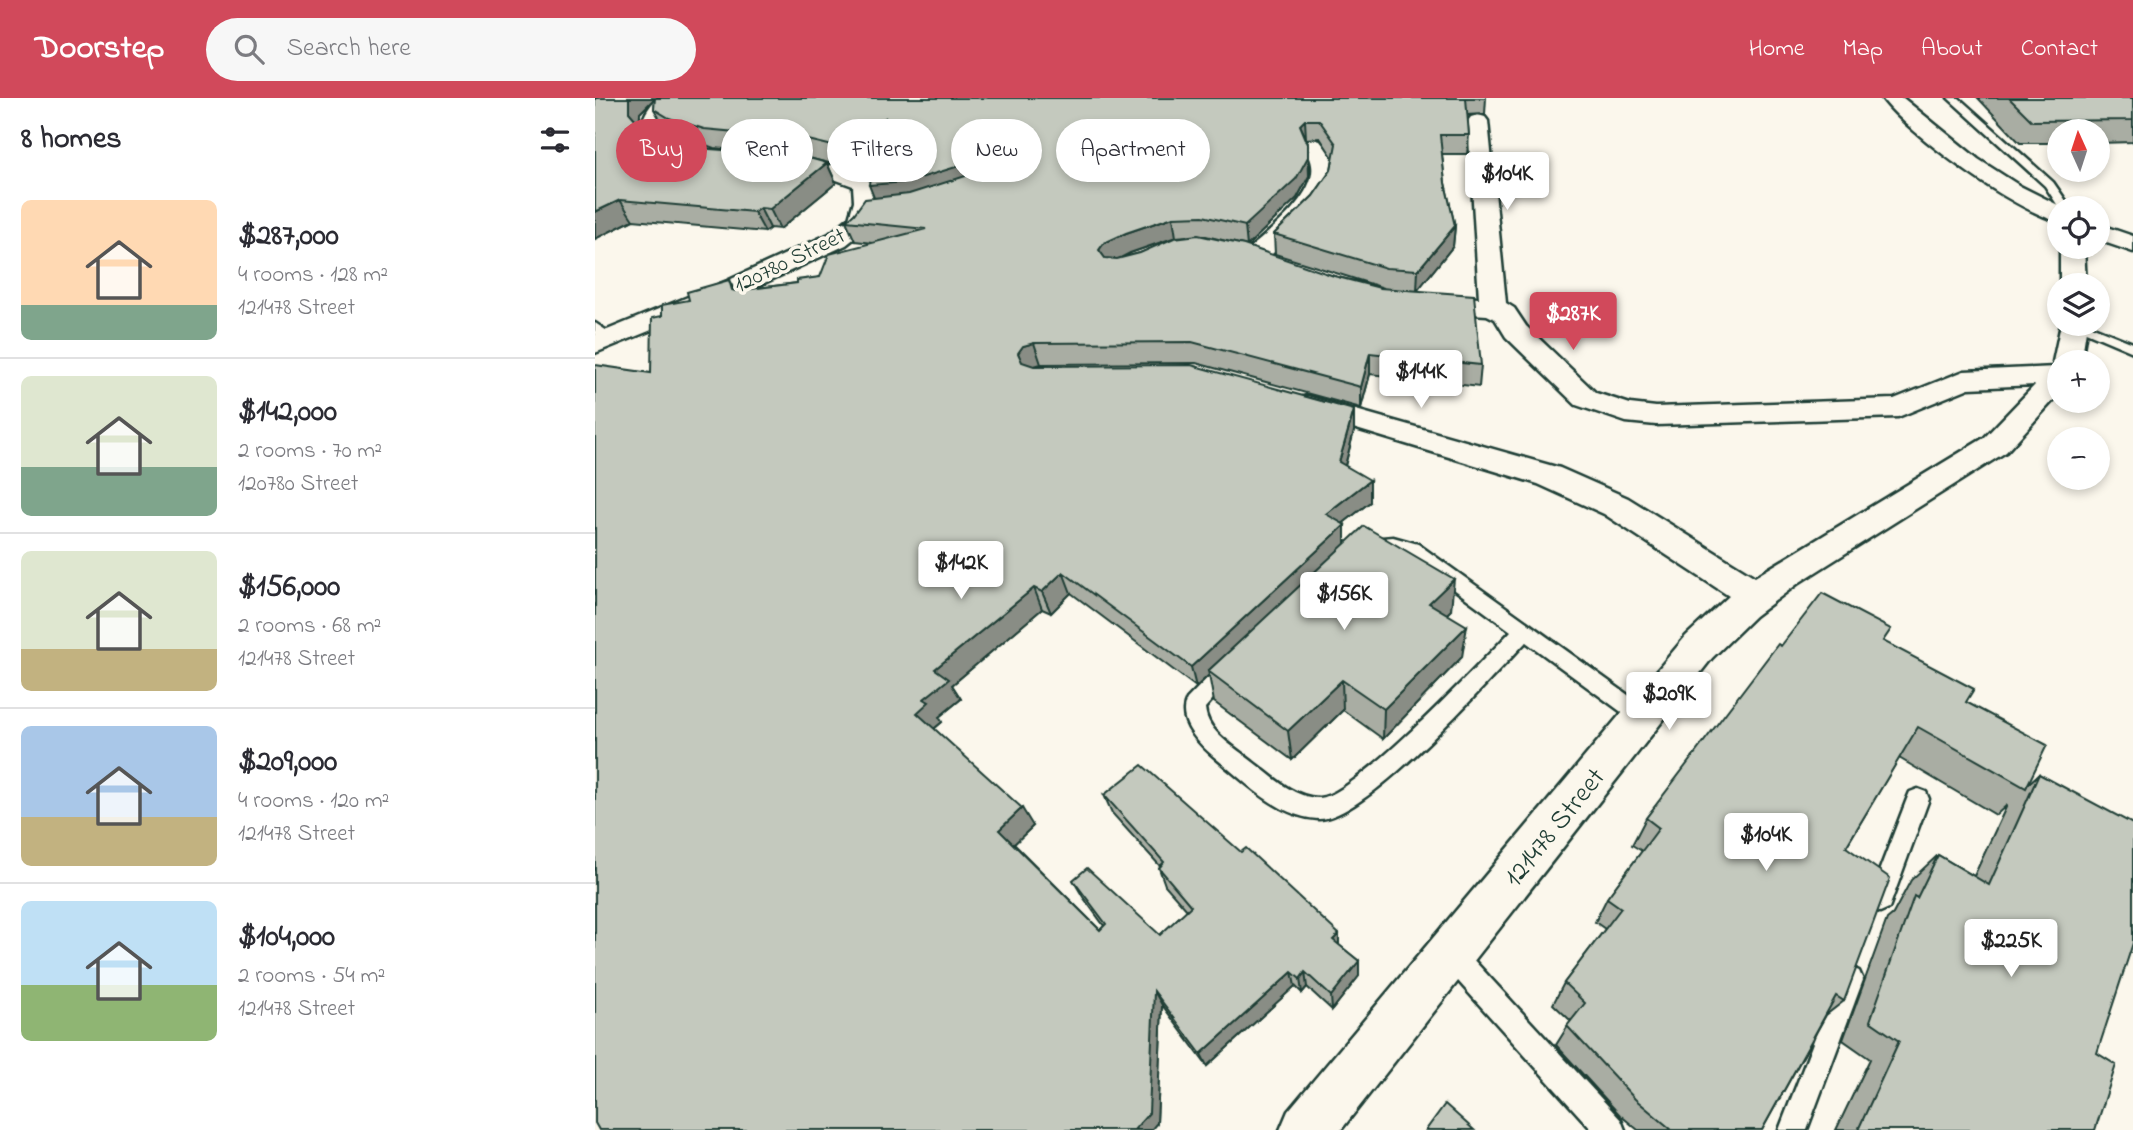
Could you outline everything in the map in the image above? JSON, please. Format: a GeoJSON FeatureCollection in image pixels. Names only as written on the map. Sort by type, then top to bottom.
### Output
{"type":"FeatureCollection","features":[{"type":"Feature","properties":{"kind":"street"},"geometry":{"type":"LineString","coordinates":[[667,98],[652,115],[652,131],[661,141],[715,157]]}},
{"type":"Feature","properties":{"kind":"street"},"geometry":{"type":"LineString","coordinates":[[1892,98],[1962,160],[2013,193],[2047,209]]}},
{"type":"Feature","properties":{"kind":"street"},"geometry":{"type":"LineString","coordinates":[[1478,121],[1493,307]]}},
{"type":"Feature","properties":{"kind":"street"},"geometry":{"type":"LineString","coordinates":[[1253,259],[1292,223],[1321,185],[1324,164],[1313,145]]}},
{"type":"Feature","properties":{"kind":"street","name":"120780 Street"},"geometry":{"type":"LineString","coordinates":[[600,337],[799,259],[835,241],[855,227],[869,212],[863,183],[851,176],[813,167]]}},
{"type":"Feature","properties":{"kind":"street"},"geometry":{"type":"LineString","coordinates":[[2110,236],[2133,245]]}},
{"type":"Feature","properties":{"kind":"street"},"geometry":{"type":"LineString","coordinates":[[1406,303],[1493,307],[1505,314],[1516,331],[1586,399],[1626,413],[1656,416],[1898,408],[1963,380],[2047,376]]}},
{"type":"Feature","properties":{"kind":"street","name":"121478 Street"},"geometry":{"type":"LineString","coordinates":[[1307,1130],[1699,647],[1787,573],[1995,445],[2047,389]]}},
{"type":"Feature","properties":{"kind":"street"},"geometry":{"type":"LineString","coordinates":[[1276,397],[1549,476],[1616,506],[1757,596]]}},
{"type":"Feature","properties":{"kind":"lane"},"geometry":{"type":"LineString","coordinates":[[1953,98],[2049,184],[2057,196]]}},
{"type":"Feature","properties":{"kind":"lane"},"geometry":{"type":"LineString","coordinates":[[2104,336],[2133,348]]}},
{"type":"Feature","properties":{"kind":"lane"},"geometry":{"type":"LineString","coordinates":[[1354,553],[1363,546],[1376,542],[1393,543],[1412,550],[1642,716]]}},
{"type":"Feature","properties":{"kind":"lane"},"geometry":{"type":"LineString","coordinates":[[1245,655],[1194,705],[1195,720],[1221,750],[1281,796],[1308,807],[1328,808],[1341,804],[1375,776],[1525,630]]}},
{"type":"Feature","properties":{"kind":"lane"},"geometry":{"type":"LineString","coordinates":[[1870,926],[1918,799]]}},
{"type":"Feature","properties":{"kind":"lane"},"geometry":{"type":"LineString","coordinates":[[1793,1130],[1860,952]]}},
{"type":"Feature","properties":{"kind":"lane"},"geometry":{"type":"LineString","coordinates":[[1450,953],[1611,1130]]}},
{"type":"Feature","properties":{"kind":"building"},"geometry":{"type":"Polygon","coordinates":[[[595,98],[629,98],[629,112],[635,119],[616,119],[616,182],[707,182],[707,148],[721,150],[721,182],[803,182],[770,209],[760,208],[754,212],[620,200],[595,212],[595,98]]]}},
{"type":"Feature","properties":{"kind":"building"},"geometry":{"type":"Polygon","coordinates":[[[655,98],[1466,98],[1469,135],[1440,135],[1445,183],[1455,226],[1418,270],[1386,268],[1274,234],[1313,196],[1331,170],[1336,144],[1319,120],[1305,120],[1300,125],[1308,144],[1308,157],[1296,179],[1245,226],[1203,216],[1173,217],[1126,233],[1104,243],[1099,250],[1105,258],[1117,259],[1140,253],[1174,238],[1198,235],[1244,245],[1334,276],[1380,288],[1474,295],[1481,365],[1370,353],[1361,387],[1192,342],[1034,343],[1023,346],[1018,353],[1022,362],[1034,366],[1191,365],[1354,410],[1339,462],[1370,480],[1326,514],[1345,525],[1191,667],[1063,572],[1042,592],[1034,588],[935,669],[949,679],[924,699],[929,702],[917,713],[1022,808],[999,830],[1100,930],[1106,924],[1073,880],[1087,868],[1160,935],[1191,906],[1159,868],[1164,862],[1104,795],[1142,765],[1241,852],[1246,848],[1339,934],[1333,940],[1359,961],[1331,996],[1305,972],[1300,979],[1292,972],[1201,1054],[1154,991],[1149,1113],[1134,1130],[599,1130],[595,1123],[595,365],[651,373],[652,318],[662,316],[662,305],[689,300],[687,292],[729,280],[732,290],[735,291],[797,283],[797,280],[820,277],[829,254],[926,229],[846,221],[865,199],[909,194],[951,181],[1042,182],[1042,119],[951,119],[951,169],[937,173],[937,119],[827,119],[827,145],[813,141],[813,119],[721,119],[721,131],[707,129],[707,119],[672,119],[654,109],[655,98]]]}},
{"type":"Feature","properties":{"kind":"building"},"geometry":{"type":"Polygon","coordinates":[[[2009,98],[2133,98],[2133,120],[2032,121],[2009,98]]]}},
{"type":"Feature","properties":{"kind":"building"},"geometry":{"type":"Polygon","coordinates":[[[813,159],[827,163],[813,174],[813,159]]]}},
{"type":"Feature","properties":{"kind":"building"},"geometry":{"type":"Polygon","coordinates":[[[869,182],[907,182],[869,185],[869,182]]]}},
{"type":"Feature","properties":{"kind":"building"},"geometry":{"type":"Polygon","coordinates":[[[1364,526],[1454,579],[1429,603],[1467,626],[1384,709],[1342,680],[1288,731],[1208,671],[1364,526]]]}},
{"type":"Feature","properties":{"kind":"building"},"geometry":{"type":"Polygon","coordinates":[[[1822,593],[1891,629],[1883,641],[1974,689],[1966,702],[2047,745],[2026,788],[1918,727],[1846,847],[1890,878],[1844,1001],[1836,996],[1762,1130],[1672,1130],[1635,1099],[1567,1026],[1585,1003],[1564,983],[1621,908],[1607,898],[1659,828],[1646,818],[1778,644],[1781,646],[1822,593]]]}},
{"type":"Feature","properties":{"kind":"building"},"geometry":{"type":"Polygon","coordinates":[[[2039,774],[2133,824],[2133,943],[2097,1053],[2116,1065],[2095,1130],[1858,1130],[1899,1041],[1870,1021],[1914,896],[1917,898],[1938,855],[1989,885],[2039,774]]]}},
{"type":"Feature","properties":{"kind":"building"},"geometry":{"type":"Polygon","coordinates":[[[1445,1104],[1474,1130],[1426,1130],[1445,1104]]]}}]}
